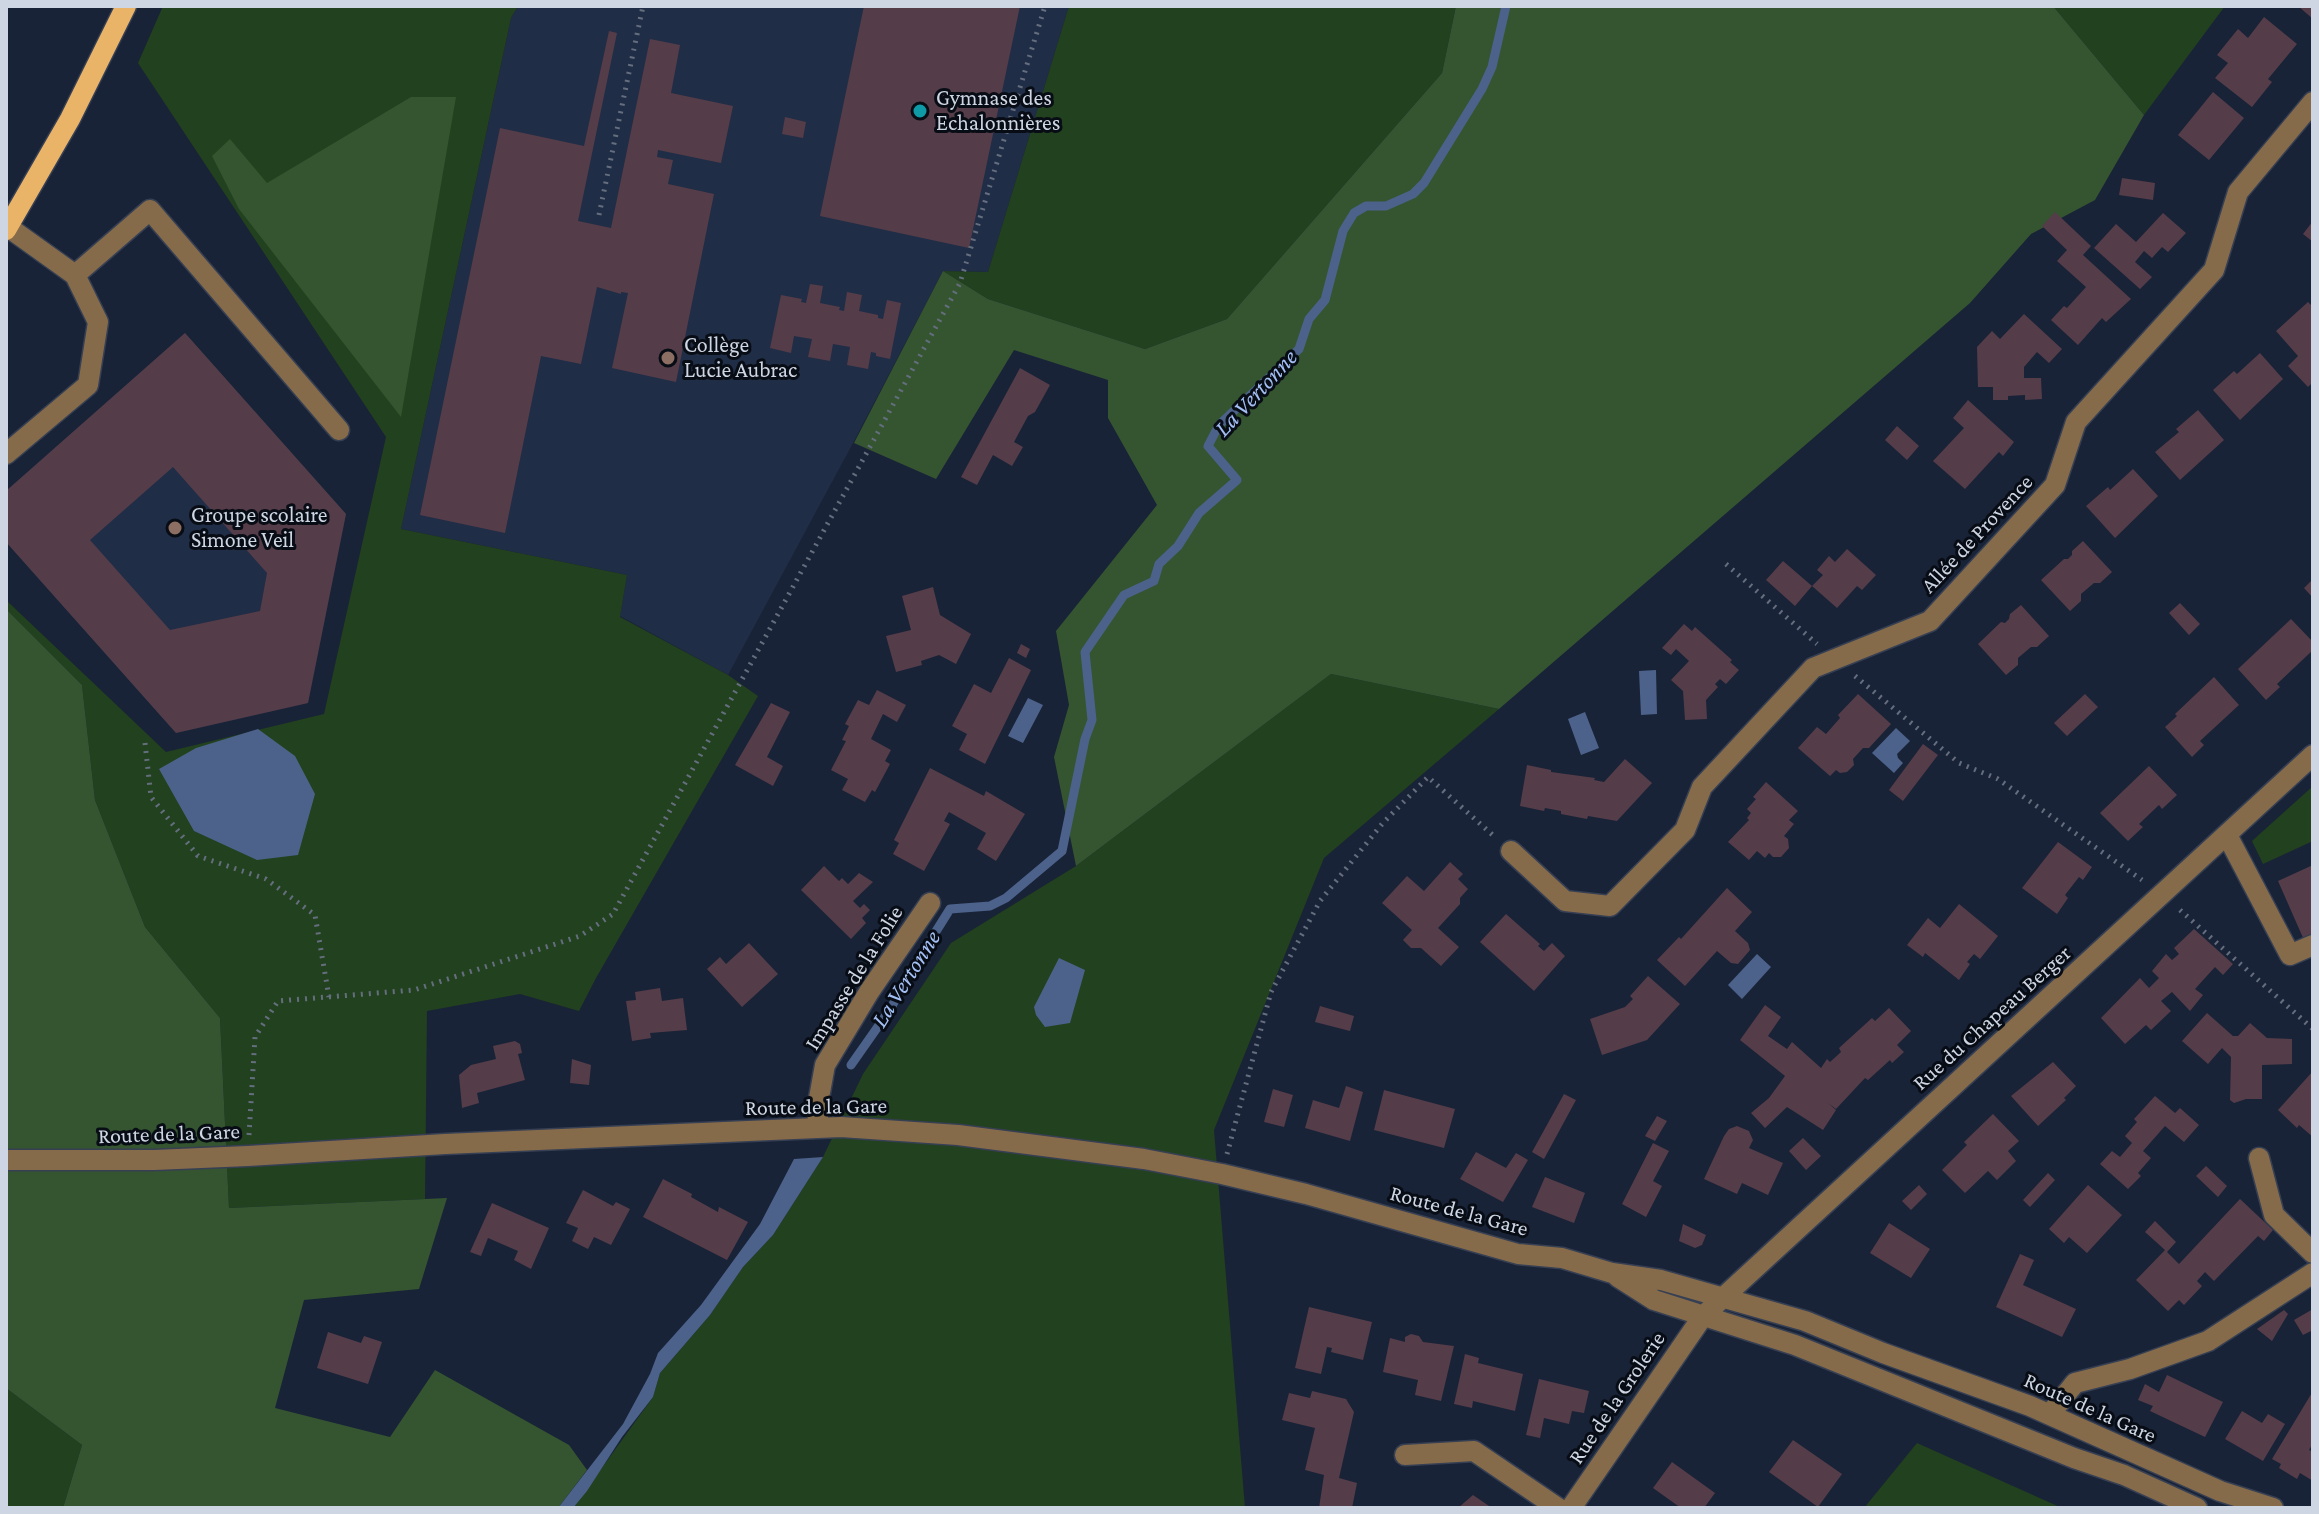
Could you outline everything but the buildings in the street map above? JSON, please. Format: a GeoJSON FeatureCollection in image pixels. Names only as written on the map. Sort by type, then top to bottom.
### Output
{"type":"FeatureCollection","features":[{"type":"Feature","properties":{"kind":"main road"},"geometry":{"type":"LineString","coordinates":[[7,228],[70,119],[126,6]]}},
{"type":"Feature","properties":{"kind":"street","name":"Allée de Provence"},"geometry":{"type":"LineString","coordinates":[[1511,851],[1565,901],[1610,906],[1685,830],[1702,787],[1813,668],[1930,621],[2055,485],[2076,422],[2214,270],[2238,192],[2313,102]]}},
{"type":"Feature","properties":{"kind":"street"},"geometry":{"type":"LineString","coordinates":[[75,275],[150,210],[339,430]]}},
{"type":"Feature","properties":{"kind":"street"},"geometry":{"type":"LineString","coordinates":[[6,454],[88,385],[98,322],[75,275],[7,228]]}},
{"type":"Feature","properties":{"kind":"street","name":"Rue du Chapeau Berger"},"geometry":{"type":"LineString","coordinates":[[1703,1316],[2313,755]]}},
{"type":"Feature","properties":{"kind":"street"},"geometry":{"type":"LineString","coordinates":[[2227,835],[2290,955],[2313,945]]}},
{"type":"Feature","properties":{"kind":"street","name":"Impasse de la Folie"},"geometry":{"type":"LineString","coordinates":[[817,1128],[825,1065],[869,992],[930,903]]}},
{"type":"Feature","properties":{"kind":"street","name":"Route de la Gare"},"geometry":{"type":"LineString","coordinates":[[6,1160],[154,1160],[817,1128],[874,1128],[958,1135],[1144,1159],[1306,1194],[1518,1254],[1562,1258],[1612,1273],[1661,1280],[1805,1321],[2050,1414],[2220,1491],[2273,1508]]}},
{"type":"Feature","properties":{"kind":"street"},"geometry":{"type":"LineString","coordinates":[[2259,1158],[2274,1215],[2313,1253]]}},
{"type":"Feature","properties":{"kind":"street","name":"Route de la Gare"},"geometry":{"type":"LineString","coordinates":[[1612,1273],[1654,1300],[1821,1355],[2074,1458],[2124,1475],[2197,1508]]}},
{"type":"Feature","properties":{"kind":"street"},"geometry":{"type":"LineString","coordinates":[[2050,1414],[2075,1383],[2130,1369],[2208,1341],[2313,1273]]}},
{"type":"Feature","properties":{"kind":"street","name":"Rue de la Grolerie"},"geometry":{"type":"LineString","coordinates":[[1571,1508],[1703,1316]]}},
{"type":"Feature","properties":{"kind":"street"},"geometry":{"type":"LineString","coordinates":[[1405,1455],[1474,1451],[1558,1508]]}},
{"type":"Feature","properties":{"kind":"path"},"geometry":{"type":"LineString","coordinates":[[599,215],[643,6]]}},
{"type":"Feature","properties":{"kind":"path"},"geometry":{"type":"LineString","coordinates":[[248,1156],[255,1037],[278,1001],[414,990],[580,936],[613,914],[960,283],[1045,6]]}},
{"type":"Feature","properties":{"kind":"path"},"geometry":{"type":"LineString","coordinates":[[1726,564],[1959,763],[1998,779],[2147,883]]}},
{"type":"Feature","properties":{"kind":"path"},"geometry":{"type":"LineString","coordinates":[[145,743],[151,797],[198,856],[266,879],[315,915],[329,997]]}},
{"type":"Feature","properties":{"kind":"path"},"geometry":{"type":"LineString","coordinates":[[1222,1174],[1271,992],[1320,901],[1382,824],[1428,777],[1511,851]]}},
{"type":"Feature","properties":{"kind":"path"},"geometry":{"type":"LineString","coordinates":[[2176,907],[2313,1029]]}},
{"type":"Feature","properties":{"kind":"shaded area","name":"Collège Lucie Aubrac"},"geometry":{"type":"Polygon","coordinates":[[[518,6],[1069,6],[988,272],[943,271],[728,675],[620,616],[627,575],[401,529],[511,18],[518,6]]]}},
{"type":"Feature","properties":{"kind":"shaded area","name":"Groupe scolaire Simone Veil"},"geometry":{"type":"Polygon","coordinates":[[[185,333],[346,514],[308,703],[176,733],[6,542],[6,491],[185,333]]]}},
{"type":"Feature","properties":{"kind":"shaded area"},"geometry":{"type":"Polygon","coordinates":[[[1656,670],[1657,714],[1641,715],[1639,671],[1656,670]]]}},
{"type":"Feature","properties":{"kind":"shaded area"},"geometry":{"type":"Polygon","coordinates":[[[1028,698],[1043,705],[1023,743],[1008,736],[1028,698]]]}},
{"type":"Feature","properties":{"kind":"shaded area"},"geometry":{"type":"Polygon","coordinates":[[[1585,712],[1599,748],[1581,755],[1568,719],[1585,712]]]}},
{"type":"Feature","properties":{"kind":"shaded area"},"geometry":{"type":"Polygon","coordinates":[[[1896,728],[1910,741],[1897,754],[1903,763],[1894,773],[1872,753],[1896,728]]]}},
{"type":"Feature","properties":{"kind":"shaded area"},"geometry":{"type":"Polygon","coordinates":[[[258,729],[295,756],[315,794],[298,855],[257,860],[194,831],[159,769],[196,748],[258,729]]]}},
{"type":"Feature","properties":{"kind":"shaded area"},"geometry":{"type":"Polygon","coordinates":[[[1757,954],[1771,967],[1742,999],[1728,985],[1757,954]]]}},
{"type":"Feature","properties":{"kind":"shaded area"},"geometry":{"type":"Polygon","coordinates":[[[1059,958],[1085,970],[1070,1023],[1045,1027],[1034,1007],[1059,958]]]}},
{"type":"Feature","properties":{"kind":"shaded area"},"geometry":{"type":"Polygon","coordinates":[[[823,1157],[773,1235],[743,1267],[710,1315],[660,1373],[653,1397],[587,1491],[573,1508],[558,1508],[623,1424],[658,1353],[701,1305],[760,1224],[794,1159],[823,1157]]]}},
{"type":"Feature","properties":{"kind":"green space"},"geometry":{"type":"Polygon","coordinates":[[[163,6],[518,6],[511,18],[401,529],[627,575],[620,617],[728,675],[758,696],[579,1011],[520,994],[427,1011],[425,1199],[229,1208],[220,1018],[145,927],[95,800],[82,685],[6,609],[6,600],[166,752],[324,714],[386,437],[138,63],[163,6]]]}},
{"type":"Feature","properties":{"kind":"green space"},"geometry":{"type":"Polygon","coordinates":[[[1069,6],[1456,6],[1442,73],[1227,319],[1145,349],[988,299],[943,271],[988,272],[1069,6]]]}},
{"type":"Feature","properties":{"kind":"green space"},"geometry":{"type":"Polygon","coordinates":[[[1456,6],[2053,6],[2144,115],[2095,200],[2031,234],[1970,303],[1499,709],[1331,674],[1076,866],[1054,757],[1069,705],[1056,631],[1157,505],[1108,418],[1108,380],[1014,350],[936,479],[854,443],[943,271],[988,299],[1145,349],[1227,319],[1442,73],[1456,6]]]}},
{"type":"Feature","properties":{"kind":"green space"},"geometry":{"type":"Polygon","coordinates":[[[2053,6],[2225,6],[2144,115],[2053,6]]]}},
{"type":"Feature","properties":{"kind":"green space"},"geometry":{"type":"Polygon","coordinates":[[[411,97],[456,97],[401,417],[239,209],[212,156],[230,139],[267,183],[411,97]]]}},
{"type":"Feature","properties":{"kind":"green space"},"geometry":{"type":"Polygon","coordinates":[[[6,609],[82,685],[95,800],[145,927],[220,1018],[229,1208],[447,1198],[419,1289],[304,1300],[275,1408],[390,1437],[435,1370],[569,1445],[587,1470],[558,1508],[63,1508],[82,1445],[6,1388],[6,609]]]}},
{"type":"Feature","properties":{"kind":"green space"},"geometry":{"type":"Polygon","coordinates":[[[1331,674],[1499,709],[1324,858],[1214,1130],[1245,1508],[573,1508],[653,1397],[660,1373],[710,1315],[743,1267],[773,1235],[823,1157],[863,1074],[951,943],[1076,866],[1331,674]]]}},
{"type":"Feature","properties":{"kind":"green space"},"geometry":{"type":"Polygon","coordinates":[[[2313,786],[2313,841],[2263,864],[2252,841],[2313,786]]]}},
{"type":"Feature","properties":{"kind":"green space"},"geometry":{"type":"Polygon","coordinates":[[[6,1388],[82,1445],[63,1508],[6,1508],[6,1388]]]}},
{"type":"Feature","properties":{"kind":"green space"},"geometry":{"type":"Polygon","coordinates":[[[1917,1443],[2062,1508],[1864,1508],[1917,1443]]]}},
{"type":"Feature","properties":{"kind":"waterway","name":"La Vertonne"},"geometry":{"type":"LineString","coordinates":[[851,1065],[891,1008],[950,909],[990,906],[1006,898],[1062,851],[1085,739],[1092,720],[1085,652],[1124,595],[1154,581],[1159,564],[1178,546],[1199,513],[1237,480],[1208,446],[1219,425],[1299,349],[1309,319],[1325,300],[1343,231],[1354,213],[1366,206],[1386,206],[1413,194],[1424,183],[1482,89],[1492,67],[1506,6]]}},
{"type":"Feature","properties":{"kind":"place","name":"Gymnase des Echalonnières"},"geometry":{"type":"Point","coordinates":[920,111]}},
{"type":"Feature","properties":{"kind":"place","name":"Collège Lucie Aubrac"},"geometry":{"type":"Point","coordinates":[668,358]}},
{"type":"Feature","properties":{"kind":"place","name":"Groupe scolaire Simone Veil"},"geometry":{"type":"Point","coordinates":[175,528]}}]}
